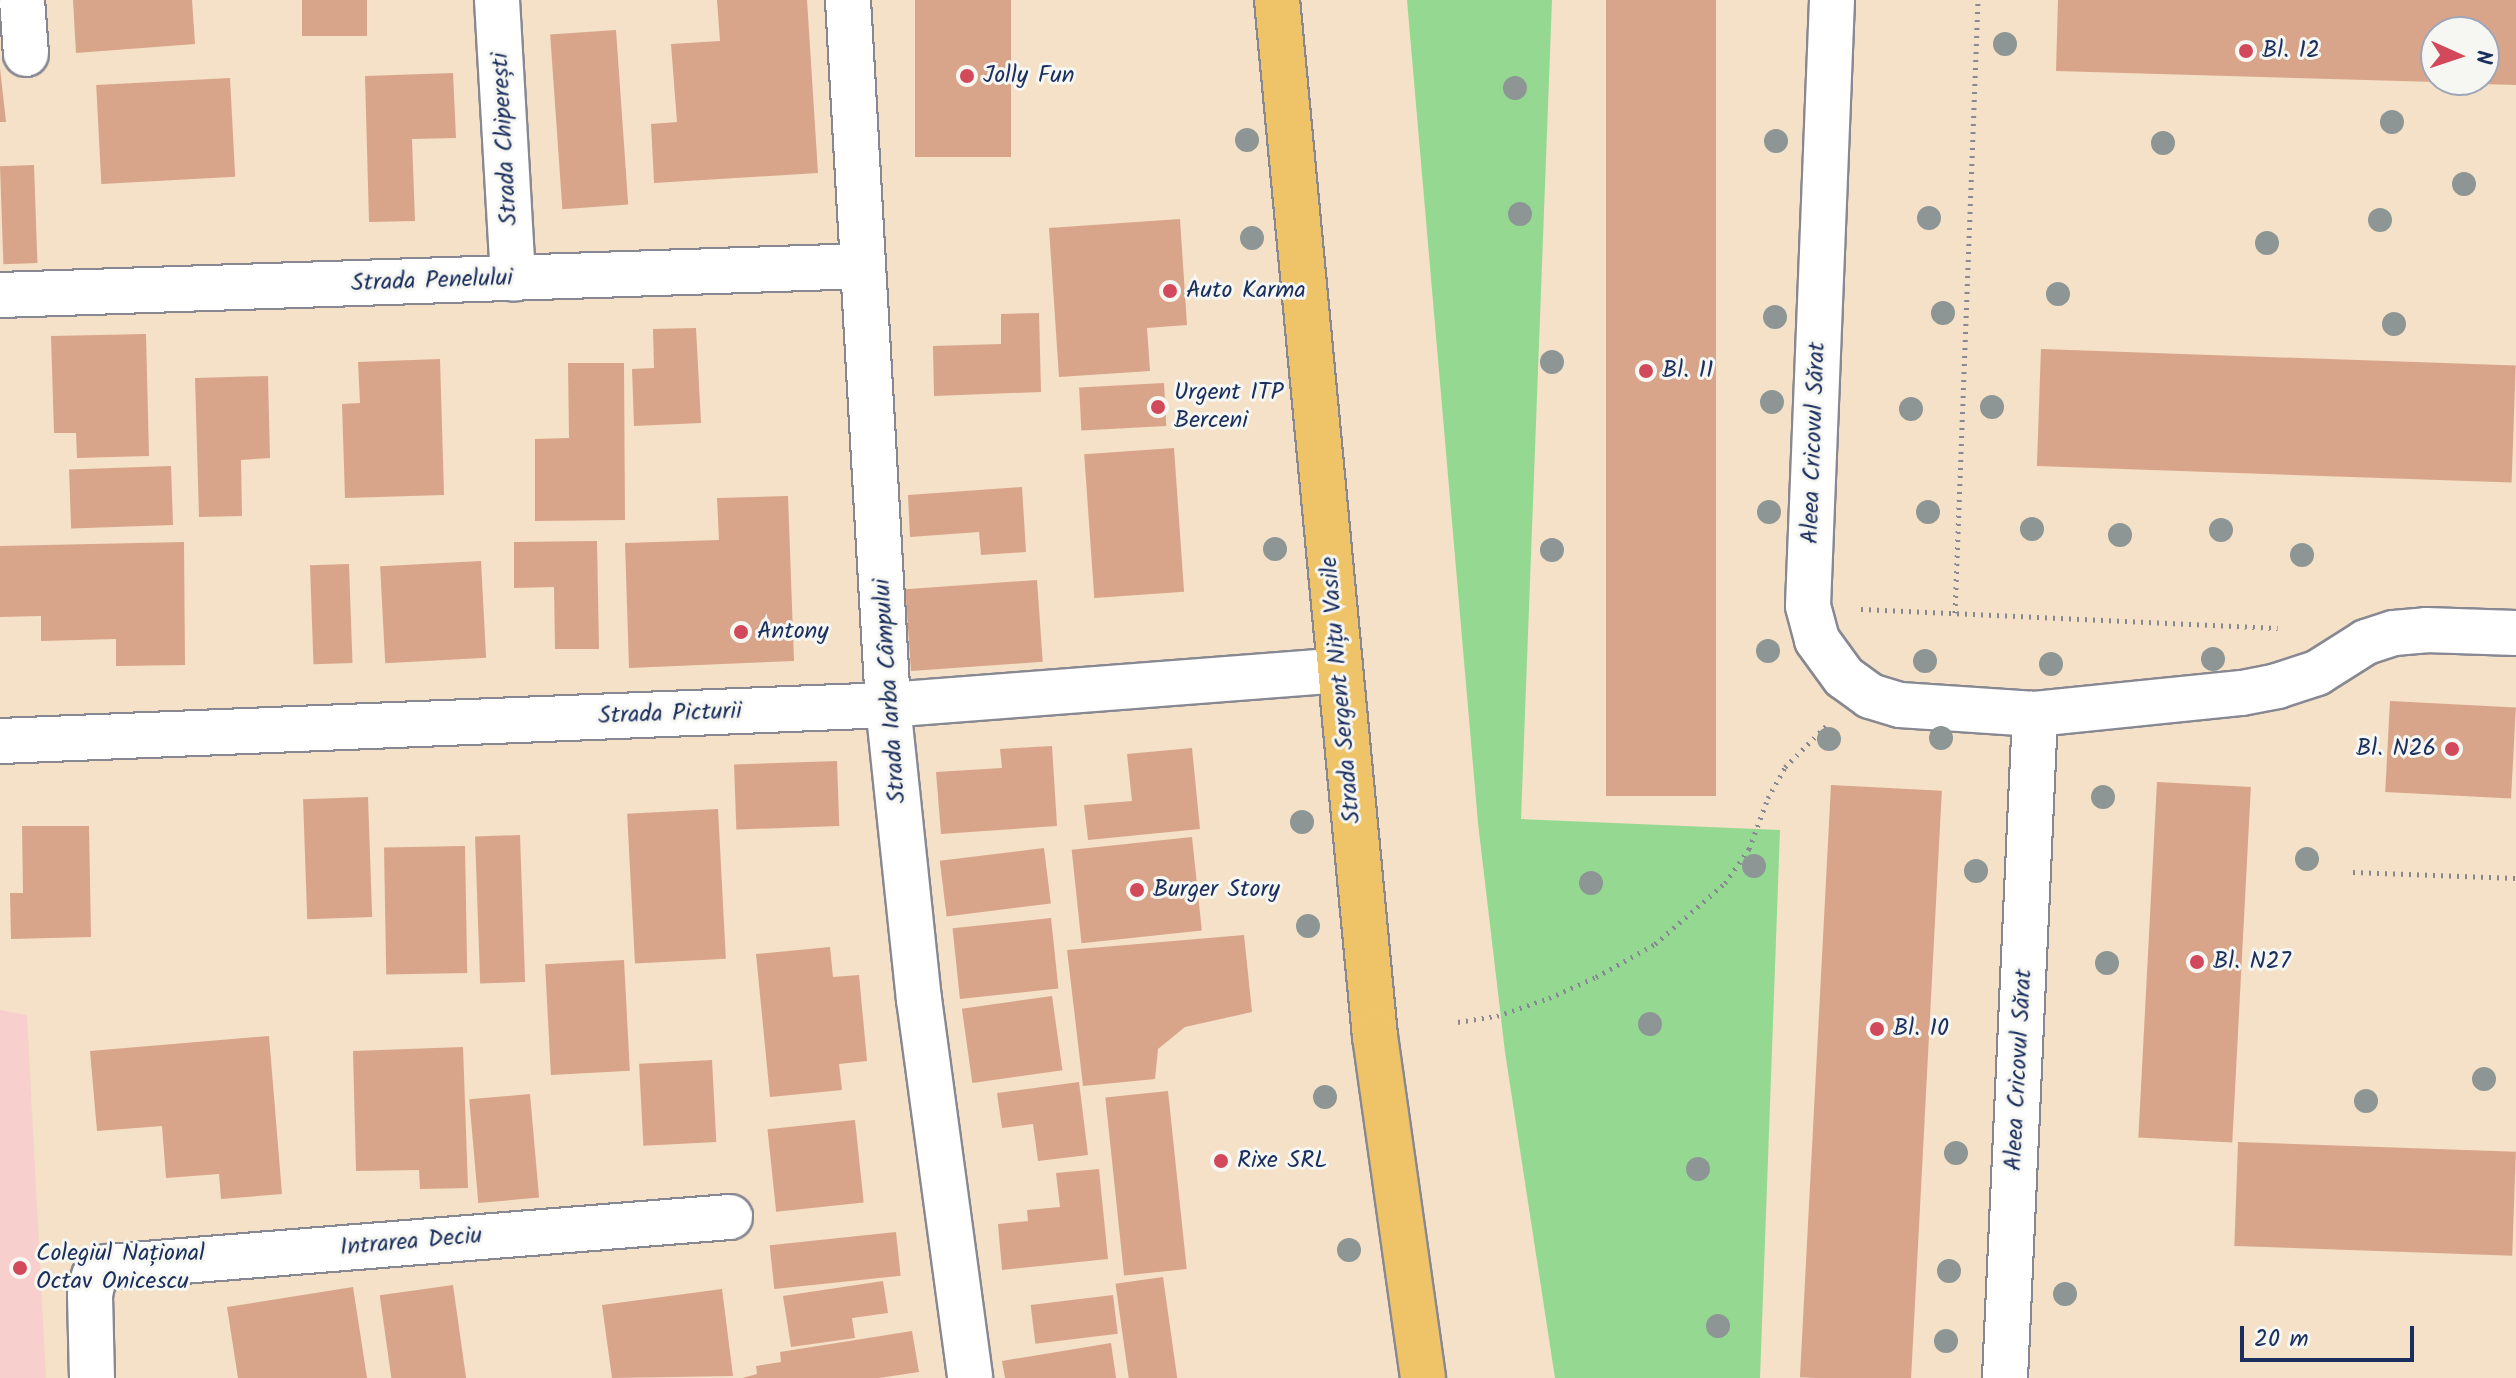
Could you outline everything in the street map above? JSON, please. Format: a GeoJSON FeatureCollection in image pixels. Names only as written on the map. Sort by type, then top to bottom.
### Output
{"type":"FeatureCollection","features":[{"type":"Feature","properties":{"kind":"main road","name":"Strada Sergent Nițu Vasile"},"geometry":{"type":"LineString","coordinates":[[1277,0],[1375,1036],[1423,1378]]}},
{"type":"Feature","properties":{"kind":"street"},"geometry":{"type":"LineString","coordinates":[[22,0],[26,54]]}},
{"type":"Feature","properties":{"kind":"street","name":"Strada Chiperești"},"geometry":{"type":"LineString","coordinates":[[497,0],[513,279]]}},
{"type":"Feature","properties":{"kind":"street","name":"Strada Iarba Câmpului"},"geometry":{"type":"LineString","coordinates":[[848,0],[888,705],[919,999],[970,1378]]}},
{"type":"Feature","properties":{"kind":"street","name":"Aleea Cricovul Sărat"},"geometry":{"type":"LineString","coordinates":[[1832,0],[1808,606],[1817,640],[1844,677],[1870,696],[1900,705],[2035,714],[2242,693],[2277,686],[2317,673],[2366,642],[2394,633],[2426,630],[2516,633]]}},
{"type":"Feature","properties":{"kind":"street","name":"Strada Penelului"},"geometry":{"type":"LineString","coordinates":[[0,295],[863,266]]}},
{"type":"Feature","properties":{"kind":"street","name":"Strada Picturii"},"geometry":{"type":"LineString","coordinates":[[0,741],[888,705],[1339,670]]}},
{"type":"Feature","properties":{"kind":"street","name":"Aleea Cricovul Sărat"},"geometry":{"type":"LineString","coordinates":[[2005,1378],[2035,714]]}},
{"type":"Feature","properties":{"kind":"street","name":"Intrarea Deciu"},"geometry":{"type":"LineString","coordinates":[[92,1378],[90,1295],[94,1276],[108,1267],[730,1217]]}},
{"type":"Feature","properties":{"kind":"path"},"geometry":{"type":"LineString","coordinates":[[1955,613],[1978,0]]}},
{"type":"Feature","properties":{"kind":"path"},"geometry":{"type":"LineString","coordinates":[[1808,606],[2325,630],[2366,642]]}},
{"type":"Feature","properties":{"kind":"path"},"geometry":{"type":"LineString","coordinates":[[1458,1022],[1497,1016],[1549,998],[1596,977],[1655,944],[1725,883],[1749,849],[1768,798],[1785,767],[1819,730],[1870,696]]}},
{"type":"Feature","properties":{"kind":"path"},"geometry":{"type":"LineString","coordinates":[[2353,872],[2516,878]]}},
{"type":"Feature","properties":{"kind":"shaded area","name":"Colegiul Național Octav Onicescu"},"geometry":{"type":"Polygon","coordinates":[[[0,1010],[27,1015],[46,1378],[0,1378],[0,1010]]]}},
{"type":"Feature","properties":{"kind":"green space"},"geometry":{"type":"Polygon","coordinates":[[[1407,0],[1552,0],[1521,819],[1780,830],[1760,1378],[1555,1378],[1505,1052],[1478,823],[1407,0]]]}},
{"type":"Feature","properties":{"kind":"building"},"geometry":{"type":"Polygon","coordinates":[[[73,0],[192,0],[195,44],[76,53],[73,0]]]}},
{"type":"Feature","properties":{"kind":"building"},"geometry":{"type":"Polygon","coordinates":[[[302,0],[367,0],[367,36],[302,36],[302,0]]]}},
{"type":"Feature","properties":{"kind":"building"},"geometry":{"type":"Polygon","coordinates":[[[717,0],[807,0],[818,173],[654,183],[651,124],[677,122],[671,44],[720,41],[717,0]]]}},
{"type":"Feature","properties":{"kind":"building","name":"Jolly Fun"},"geometry":{"type":"Polygon","coordinates":[[[915,0],[1011,0],[1011,157],[915,157],[915,0]]]}},
{"type":"Feature","properties":{"kind":"building","name":"Bl. 11"},"geometry":{"type":"Polygon","coordinates":[[[1606,0],[1716,0],[1716,796],[1606,796],[1606,0]]]}},
{"type":"Feature","properties":{"kind":"building","name":"Bl. 12"},"geometry":{"type":"Polygon","coordinates":[[[2058,0],[2516,0],[2516,85],[2500,85],[2500,16],[2420,16],[2420,82],[2056,71],[2058,0]]]}},
{"type":"Feature","properties":{"kind":"building"},"geometry":{"type":"Polygon","coordinates":[[[616,30],[628,205],[562,209],[550,35],[616,30]]]}},
{"type":"Feature","properties":{"kind":"building"},"geometry":{"type":"Polygon","coordinates":[[[0,68],[6,122],[0,122],[0,68]]]}},
{"type":"Feature","properties":{"kind":"building"},"geometry":{"type":"Polygon","coordinates":[[[453,73],[456,138],[412,139],[415,221],[369,222],[365,76],[453,73]]]}},
{"type":"Feature","properties":{"kind":"building"},"geometry":{"type":"Polygon","coordinates":[[[230,78],[235,177],[101,184],[96,85],[230,78]]]}},
{"type":"Feature","properties":{"kind":"building"},"geometry":{"type":"Polygon","coordinates":[[[34,165],[37,263],[3,264],[0,166],[34,165]]]}},
{"type":"Feature","properties":{"kind":"building"},"geometry":{"type":"Polygon","coordinates":[[[1180,219],[1187,325],[1147,328],[1150,371],[1059,377],[1049,228],[1180,219]]]}},
{"type":"Feature","properties":{"kind":"building"},"geometry":{"type":"Polygon","coordinates":[[[1039,313],[1041,392],[934,396],[933,346],[1001,344],[1001,314],[1039,313]]]}},
{"type":"Feature","properties":{"kind":"building"},"geometry":{"type":"Polygon","coordinates":[[[696,328],[701,423],[634,426],[632,369],[654,368],[653,329],[696,328]]]}},
{"type":"Feature","properties":{"kind":"building"},"geometry":{"type":"Polygon","coordinates":[[[146,334],[149,456],[77,458],[76,433],[54,433],[51,336],[146,334]]]}},
{"type":"Feature","properties":{"kind":"building"},"geometry":{"type":"Polygon","coordinates":[[[2041,349],[2516,366],[2512,483],[2037,466],[2041,349]]]}},
{"type":"Feature","properties":{"kind":"building"},"geometry":{"type":"Polygon","coordinates":[[[440,359],[444,495],[345,498],[342,404],[360,403],[358,362],[440,359]]]}},
{"type":"Feature","properties":{"kind":"building"},"geometry":{"type":"Polygon","coordinates":[[[568,363],[624,363],[625,520],[535,521],[535,439],[569,438],[568,363]]]}},
{"type":"Feature","properties":{"kind":"building"},"geometry":{"type":"Polygon","coordinates":[[[268,376],[270,458],[241,460],[242,516],[199,517],[195,378],[268,376]]]}},
{"type":"Feature","properties":{"kind":"building"},"geometry":{"type":"Polygon","coordinates":[[[1164,383],[1166,426],[1081,430],[1079,387],[1164,383]]]}},
{"type":"Feature","properties":{"kind":"building"},"geometry":{"type":"Polygon","coordinates":[[[1174,448],[1184,592],[1094,598],[1084,454],[1174,448]]]}},
{"type":"Feature","properties":{"kind":"building"},"geometry":{"type":"Polygon","coordinates":[[[171,466],[173,525],[71,529],[69,470],[171,466]]]}},
{"type":"Feature","properties":{"kind":"building"},"geometry":{"type":"Polygon","coordinates":[[[1022,487],[1026,552],[981,555],[979,532],[910,537],[908,495],[1022,487]]]}},
{"type":"Feature","properties":{"kind":"building"},"geometry":{"type":"Polygon","coordinates":[[[788,496],[794,661],[629,668],[625,543],[719,540],[717,498],[788,496]]]}},
{"type":"Feature","properties":{"kind":"building"},"geometry":{"type":"Polygon","coordinates":[[[597,541],[599,649],[555,649],[554,587],[514,588],[514,542],[597,541]]]}},
{"type":"Feature","properties":{"kind":"building"},"geometry":{"type":"Polygon","coordinates":[[[184,542],[185,665],[116,666],[116,639],[41,641],[41,616],[0,617],[0,546],[184,542]]]}},
{"type":"Feature","properties":{"kind":"building"},"geometry":{"type":"Polygon","coordinates":[[[481,561],[486,658],[385,663],[380,566],[481,561]]]}},
{"type":"Feature","properties":{"kind":"building"},"geometry":{"type":"Polygon","coordinates":[[[349,564],[352,663],[313,664],[310,565],[349,564]]]}},
{"type":"Feature","properties":{"kind":"building"},"geometry":{"type":"Polygon","coordinates":[[[1037,580],[1043,662],[911,671],[905,589],[1037,580]]]}},
{"type":"Feature","properties":{"kind":"building","name":"Bl. N26"},"geometry":{"type":"Polygon","coordinates":[[[2390,701],[2516,708],[2511,798],[2385,792],[2390,701]]]}},
{"type":"Feature","properties":{"kind":"building"},"geometry":{"type":"Polygon","coordinates":[[[1052,746],[1057,826],[941,834],[936,772],[1002,768],[1000,749],[1052,746]]]}},
{"type":"Feature","properties":{"kind":"building"},"geometry":{"type":"Polygon","coordinates":[[[1192,748],[1200,829],[1088,840],[1084,805],[1132,801],[1127,754],[1192,748]]]}},
{"type":"Feature","properties":{"kind":"building"},"geometry":{"type":"Polygon","coordinates":[[[837,761],[839,826],[736,830],[734,765],[837,761]]]}},
{"type":"Feature","properties":{"kind":"building","name":"Bl. N27"},"geometry":{"type":"Polygon","coordinates":[[[2157,782],[2251,787],[2232,1142],[2138,1138],[2157,782]]]}},
{"type":"Feature","properties":{"kind":"building","name":"Bl. 10"},"geometry":{"type":"Polygon","coordinates":[[[1831,785],[1942,791],[1911,1378],[1800,1377],[1831,785]]]}},
{"type":"Feature","properties":{"kind":"building"},"geometry":{"type":"Polygon","coordinates":[[[368,797],[372,917],[307,919],[303,799],[368,797]]]}},
{"type":"Feature","properties":{"kind":"building"},"geometry":{"type":"Polygon","coordinates":[[[718,809],[726,959],[635,964],[627,814],[718,809]]]}},
{"type":"Feature","properties":{"kind":"building"},"geometry":{"type":"Polygon","coordinates":[[[22,826],[89,826],[91,937],[11,939],[10,893],[23,893],[22,826]]]}},
{"type":"Feature","properties":{"kind":"building"},"geometry":{"type":"Polygon","coordinates":[[[520,835],[525,982],[480,983],[475,837],[520,835]]]}},
{"type":"Feature","properties":{"kind":"building","name":"Burger Story"},"geometry":{"type":"Polygon","coordinates":[[[1192,837],[1202,930],[1081,943],[1072,850],[1192,837]]]}},
{"type":"Feature","properties":{"kind":"building"},"geometry":{"type":"Polygon","coordinates":[[[465,846],[467,973],[386,974],[384,847],[465,846]]]}},
{"type":"Feature","properties":{"kind":"building"},"geometry":{"type":"Polygon","coordinates":[[[1044,848],[1051,904],[947,916],[940,861],[1044,848]]]}},
{"type":"Feature","properties":{"kind":"building"},"geometry":{"type":"Polygon","coordinates":[[[1051,918],[1058,989],[960,999],[953,928],[1051,918]]]}},
{"type":"Feature","properties":{"kind":"building"},"geometry":{"type":"Polygon","coordinates":[[[1244,935],[1252,1012],[1185,1027],[1158,1049],[1155,1079],[1083,1086],[1067,950],[1244,935]]]}},
{"type":"Feature","properties":{"kind":"building"},"geometry":{"type":"Polygon","coordinates":[[[830,947],[833,977],[859,975],[867,1061],[839,1064],[842,1090],[770,1097],[756,954],[830,947]]]}},
{"type":"Feature","properties":{"kind":"building"},"geometry":{"type":"Polygon","coordinates":[[[624,960],[630,1071],[551,1075],[545,964],[624,960]]]}},
{"type":"Feature","properties":{"kind":"building"},"geometry":{"type":"Polygon","coordinates":[[[1052,996],[1062,1070],[972,1083],[962,1009],[1052,996]]]}},
{"type":"Feature","properties":{"kind":"building"},"geometry":{"type":"Polygon","coordinates":[[[269,1036],[282,1194],[221,1199],[219,1174],[166,1178],[162,1126],[97,1131],[90,1051],[269,1036]]]}},
{"type":"Feature","properties":{"kind":"building"},"geometry":{"type":"Polygon","coordinates":[[[463,1047],[468,1188],[420,1189],[419,1170],[356,1171],[353,1051],[463,1047]]]}},
{"type":"Feature","properties":{"kind":"building"},"geometry":{"type":"Polygon","coordinates":[[[712,1060],[716,1142],[643,1146],[639,1064],[712,1060]]]}},
{"type":"Feature","properties":{"kind":"building"},"geometry":{"type":"Polygon","coordinates":[[[1079,1082],[1088,1155],[1038,1161],[1033,1124],[1002,1128],[997,1093],[1079,1082]]]}},
{"type":"Feature","properties":{"kind":"building"},"geometry":{"type":"Polygon","coordinates":[[[1168,1091],[1187,1269],[1124,1276],[1105,1098],[1168,1091]]]}},
{"type":"Feature","properties":{"kind":"building"},"geometry":{"type":"Polygon","coordinates":[[[530,1094],[539,1198],[478,1203],[469,1099],[530,1094]]]}},
{"type":"Feature","properties":{"kind":"building"},"geometry":{"type":"Polygon","coordinates":[[[855,1120],[864,1203],[776,1212],[767,1129],[855,1120]]]}},
{"type":"Feature","properties":{"kind":"building"},"geometry":{"type":"Polygon","coordinates":[[[2238,1142],[2516,1152],[2512,1256],[2234,1246],[2238,1142]]]}},
{"type":"Feature","properties":{"kind":"building"},"geometry":{"type":"Polygon","coordinates":[[[1099,1169],[1108,1259],[1002,1270],[998,1224],[1028,1221],[1027,1210],[1060,1207],[1056,1173],[1099,1169]]]}},
{"type":"Feature","properties":{"kind":"building"},"geometry":{"type":"Polygon","coordinates":[[[896,1232],[901,1276],[774,1289],[770,1245],[896,1232]]]}},
{"type":"Feature","properties":{"kind":"building"},"geometry":{"type":"Polygon","coordinates":[[[1163,1277],[1177,1378],[1129,1378],[1115,1284],[1163,1277]]]}},
{"type":"Feature","properties":{"kind":"building"},"geometry":{"type":"Polygon","coordinates":[[[883,1281],[888,1313],[852,1318],[855,1338],[791,1347],[783,1296],[883,1281]]]}},
{"type":"Feature","properties":{"kind":"building"},"geometry":{"type":"Polygon","coordinates":[[[453,1285],[466,1378],[391,1378],[380,1295],[453,1285]]]}},
{"type":"Feature","properties":{"kind":"building"},"geometry":{"type":"Polygon","coordinates":[[[353,1287],[367,1378],[238,1378],[227,1307],[353,1287]]]}},
{"type":"Feature","properties":{"kind":"building"},"geometry":{"type":"Polygon","coordinates":[[[722,1289],[733,1376],[612,1378],[602,1305],[722,1289]]]}},
{"type":"Feature","properties":{"kind":"building"},"geometry":{"type":"Polygon","coordinates":[[[1113,1295],[1118,1334],[1035,1344],[1031,1305],[1113,1295]]]}},
{"type":"Feature","properties":{"kind":"building"},"geometry":{"type":"Polygon","coordinates":[[[912,1331],[919,1372],[879,1378],[742,1378],[757,1374],[756,1366],[781,1362],[780,1352],[912,1331]]]}},
{"type":"Feature","properties":{"kind":"building"},"geometry":{"type":"Polygon","coordinates":[[[1111,1343],[1116,1378],[1005,1378],[1002,1361],[1111,1343]]]}},
{"type":"Feature","properties":{"kind":"place","name":"Bl. 12"},"geometry":{"type":"Point","coordinates":[2246,51]}},
{"type":"Feature","properties":{"kind":"place","name":"Jolly Fun"},"geometry":{"type":"Point","coordinates":[967,76]}},
{"type":"Feature","properties":{"kind":"place","name":"Auto Karma"},"geometry":{"type":"Point","coordinates":[1170,291]}},
{"type":"Feature","properties":{"kind":"place","name":"Bl. 11"},"geometry":{"type":"Point","coordinates":[1646,371]}},
{"type":"Feature","properties":{"kind":"place","name":"Urgent ITP Berceni"},"geometry":{"type":"Point","coordinates":[1158,407]}},
{"type":"Feature","properties":{"kind":"place","name":"Antony"},"geometry":{"type":"Point","coordinates":[741,632]}},
{"type":"Feature","properties":{"kind":"place","name":"Bl. N26"},"geometry":{"type":"Point","coordinates":[2452,749]}},
{"type":"Feature","properties":{"kind":"place","name":"Burger Story"},"geometry":{"type":"Point","coordinates":[1137,890]}},
{"type":"Feature","properties":{"kind":"place","name":"Bl. N27"},"geometry":{"type":"Point","coordinates":[2197,962]}},
{"type":"Feature","properties":{"kind":"place","name":"Bl. 10"},"geometry":{"type":"Point","coordinates":[1877,1029]}},
{"type":"Feature","properties":{"kind":"place","name":"Rixe SRL"},"geometry":{"type":"Point","coordinates":[1221,1161]}},
{"type":"Feature","properties":{"kind":"place","name":"Colegiul Național Octav Onicescu"},"geometry":{"type":"Point","coordinates":[20,1268]}}]}
